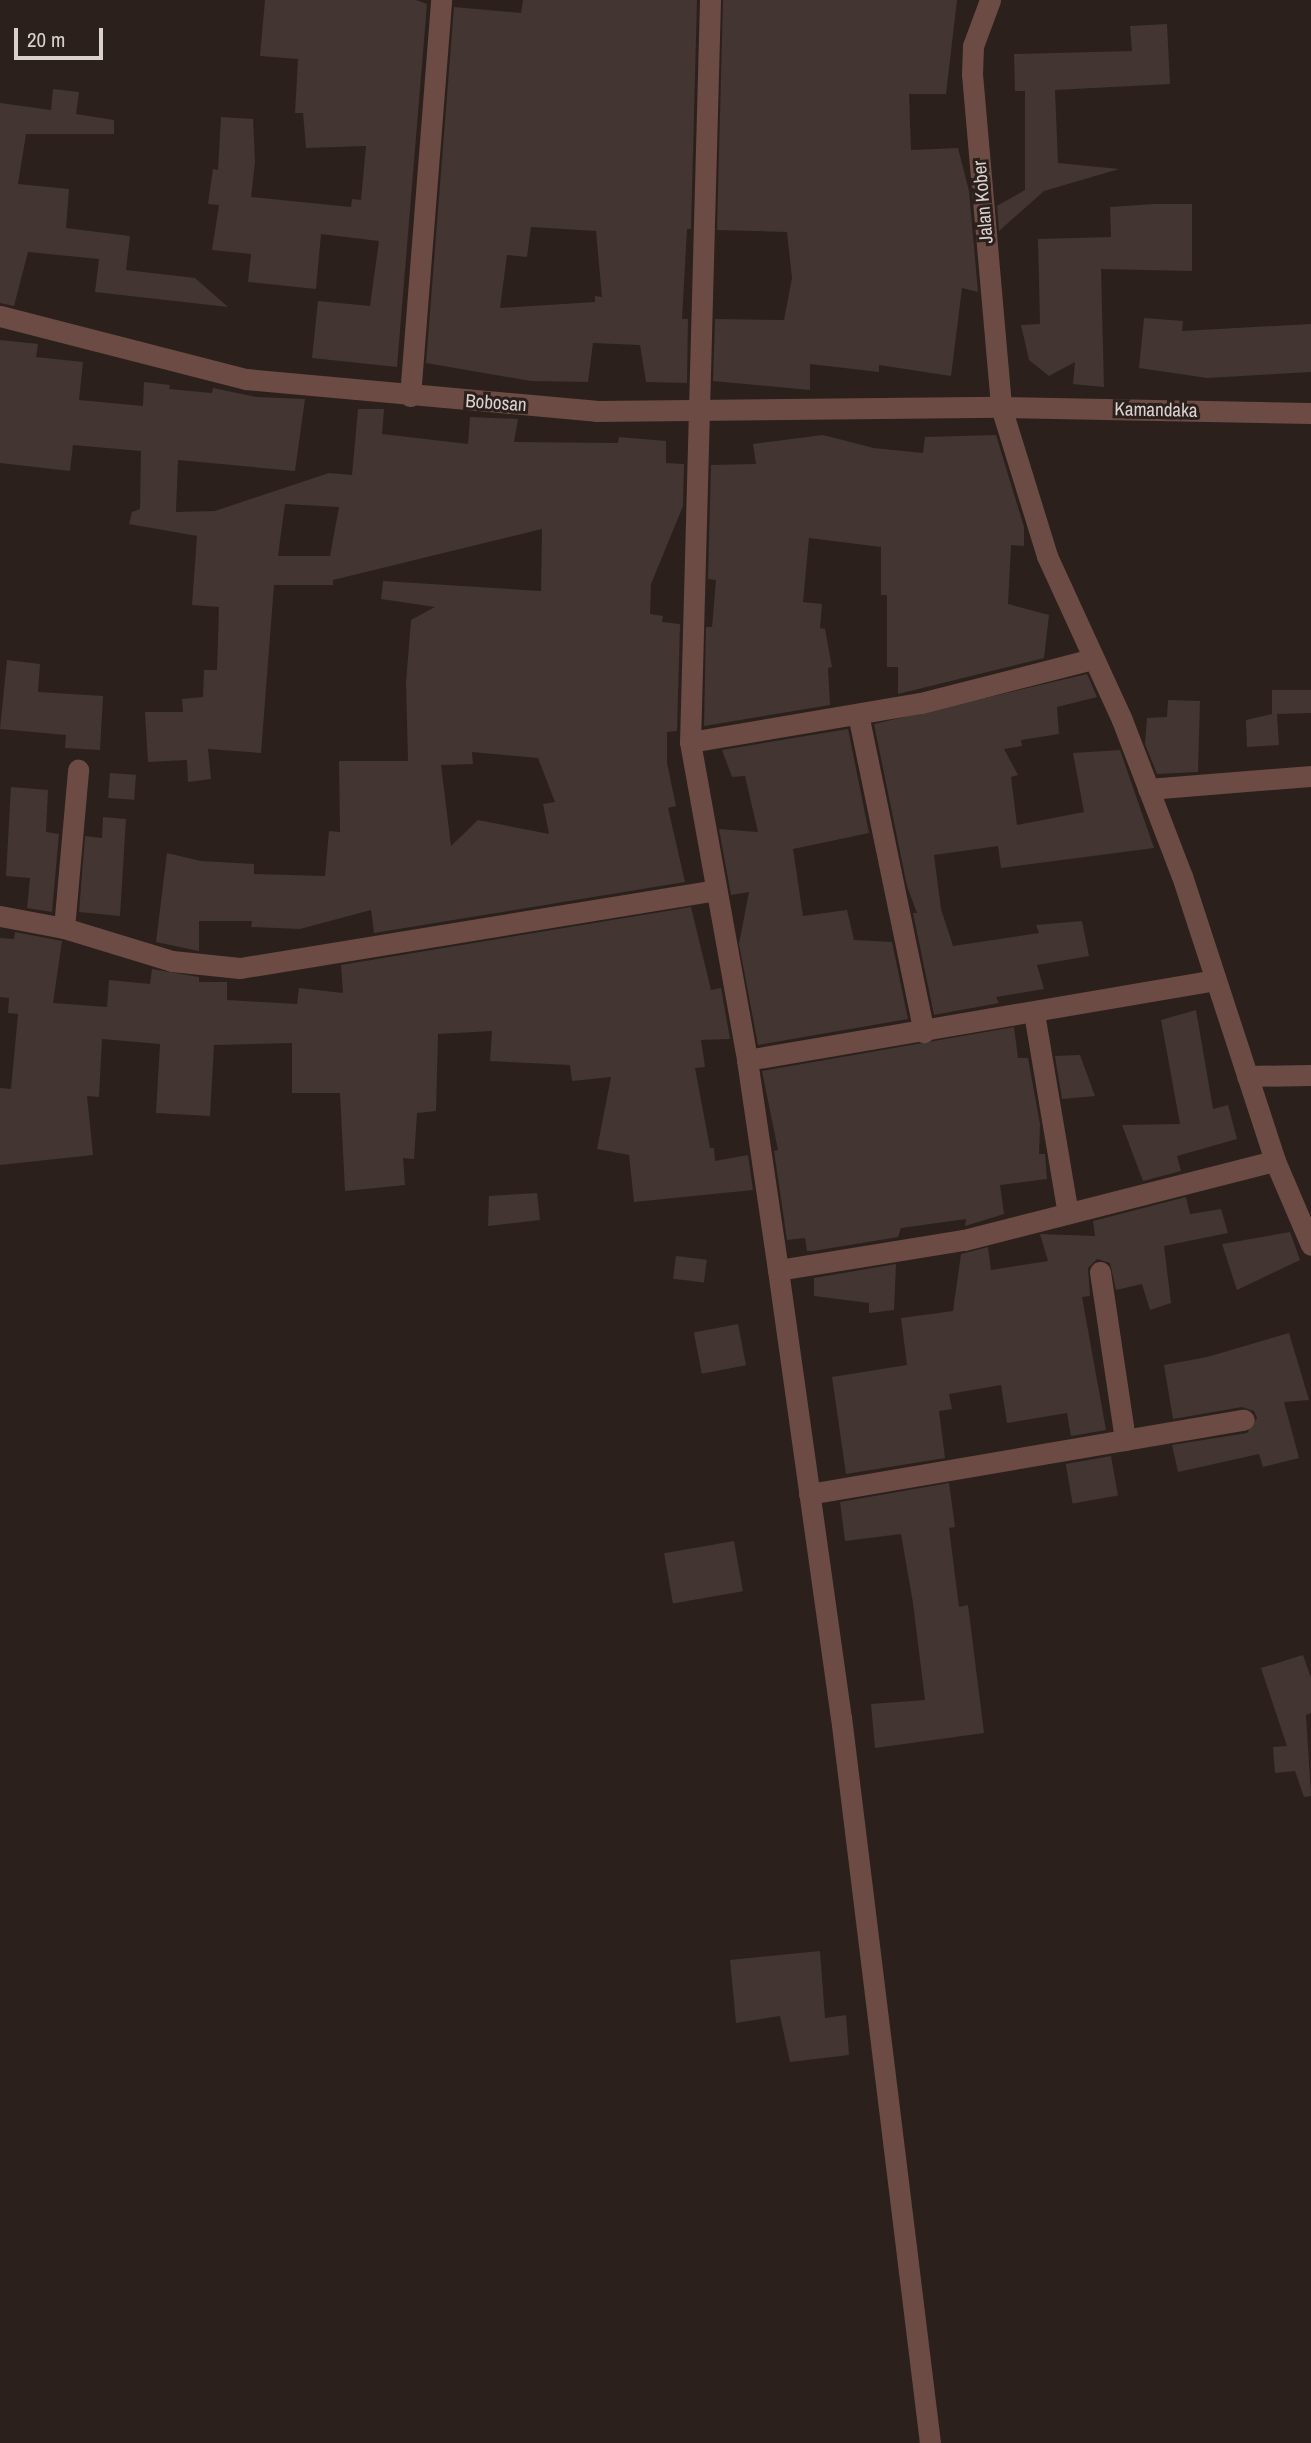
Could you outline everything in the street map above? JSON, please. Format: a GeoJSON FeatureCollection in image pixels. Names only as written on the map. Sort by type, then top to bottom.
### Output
{"type":"FeatureCollection","features":[{"type":"Feature","properties":{"kind":"street"},"geometry":{"type":"LineString","coordinates":[[410,396],[442,0]]}},
{"type":"Feature","properties":{"kind":"street"},"geometry":{"type":"LineString","coordinates":[[710,0],[690,742],[747,1060],[778,1270],[841,1717],[930,2443]]}},
{"type":"Feature","properties":{"kind":"street","name":"Jalan Kober"},"geometry":{"type":"LineString","coordinates":[[990,0],[973,46],[972,75],[1001,407],[1047,556],[1148,789],[1182,877],[1213,980],[1275,1161],[1311,1245]]}},
{"type":"Feature","properties":{"kind":"street","name":"Bobosan"},"geometry":{"type":"LineString","coordinates":[[0,316],[246,379],[410,396],[596,411],[1001,407]]}},
{"type":"Feature","properties":{"kind":"street","name":"Kamandaka"},"geometry":{"type":"LineString","coordinates":[[1001,407],[1311,413]]}},
{"type":"Feature","properties":{"kind":"street"},"geometry":{"type":"LineString","coordinates":[[690,742],[921,703],[1092,659]]}},
{"type":"Feature","properties":{"kind":"street"},"geometry":{"type":"LineString","coordinates":[[858,714],[924,1032]]}},
{"type":"Feature","properties":{"kind":"street"},"geometry":{"type":"LineString","coordinates":[[64,928],[78,771]]}},
{"type":"Feature","properties":{"kind":"street"},"geometry":{"type":"LineString","coordinates":[[1148,789],[1311,776]]}},
{"type":"Feature","properties":{"kind":"street"},"geometry":{"type":"LineString","coordinates":[[0,916],[64,928],[172,961],[240,968],[716,890]]}},
{"type":"Feature","properties":{"kind":"street"},"geometry":{"type":"LineString","coordinates":[[747,1060],[924,1032],[1213,980]]}},
{"type":"Feature","properties":{"kind":"street"},"geometry":{"type":"LineString","coordinates":[[1034,1013],[1068,1213]]}},
{"type":"Feature","properties":{"kind":"street"},"geometry":{"type":"LineString","coordinates":[[1247,1076],[1311,1075]]}},
{"type":"Feature","properties":{"kind":"street"},"geometry":{"type":"LineString","coordinates":[[778,1270],[964,1240],[1275,1161]]}},
{"type":"Feature","properties":{"kind":"street"},"geometry":{"type":"LineString","coordinates":[[1100,1272],[1125,1440]]}},
{"type":"Feature","properties":{"kind":"street"},"geometry":{"type":"LineString","coordinates":[[809,1494],[1244,1420]]}},
{"type":"Feature","properties":{"kind":"building"},"geometry":{"type":"Polygon","coordinates":[[[265,0],[416,0],[427,4],[397,367],[312,358],[318,301],[370,306],[379,241],[321,234],[316,289],[248,282],[251,254],[212,250],[219,205],[208,204],[213,169],[218,170],[221,117],[253,119],[255,162],[251,197],[351,207],[352,199],[361,200],[366,146],[306,148],[303,113],[295,113],[298,59],[260,56],[265,0]]]}},
{"type":"Feature","properties":{"kind":"building"},"geometry":{"type":"Polygon","coordinates":[[[523,0],[697,0],[691,229],[687,229],[682,319],[688,319],[687,383],[646,382],[640,345],[593,343],[588,382],[531,381],[426,363],[454,7],[521,13],[523,0]],[[531,227],[527,257],[507,255],[500,308],[595,302],[595,296],[602,297],[596,231],[531,227]]]}},
{"type":"Feature","properties":{"kind":"building"},"geometry":{"type":"Polygon","coordinates":[[[723,0],[957,0],[946,94],[909,94],[911,150],[958,148],[969,191],[978,292],[962,288],[951,376],[879,365],[879,372],[810,364],[810,390],[713,381],[715,319],[784,320],[792,278],[787,232],[717,230],[723,0]]]}},
{"type":"Feature","properties":{"kind":"building"},"geometry":{"type":"Polygon","coordinates":[[[1167,24],[1170,84],[1055,90],[1058,163],[1119,169],[1044,191],[999,231],[997,206],[1025,190],[1025,91],[1015,91],[1014,54],[1132,51],[1130,26],[1167,24]]]}},
{"type":"Feature","properties":{"kind":"building"},"geometry":{"type":"Polygon","coordinates":[[[53,89],[79,92],[76,114],[114,120],[114,134],[26,134],[18,184],[69,189],[66,228],[130,236],[126,270],[195,278],[228,307],[95,292],[99,259],[28,252],[14,306],[0,303],[0,103],[51,110],[53,89]]]}},
{"type":"Feature","properties":{"kind":"building"},"geometry":{"type":"Polygon","coordinates":[[[1192,204],[1192,271],[1101,269],[1104,387],[1073,384],[1075,362],[1049,376],[1029,360],[1021,325],[1040,324],[1038,239],[1111,237],[1110,207],[1192,204]]]}},
{"type":"Feature","properties":{"kind":"building"},"geometry":{"type":"Polygon","coordinates":[[[1144,318],[1183,321],[1182,331],[1311,324],[1311,372],[1207,378],[1139,368],[1144,318]]]}},
{"type":"Feature","properties":{"kind":"building"},"geometry":{"type":"Polygon","coordinates":[[[0,340],[38,344],[36,357],[83,362],[79,400],[143,406],[144,382],[170,385],[169,389],[212,393],[213,388],[256,397],[305,399],[295,471],[178,460],[176,512],[215,511],[329,473],[352,475],[358,409],[384,409],[382,434],[468,444],[470,417],[518,419],[514,442],[618,443],[619,437],[666,441],[666,463],[684,464],[683,506],[651,584],[650,614],[663,616],[662,622],[680,624],[677,731],[667,732],[667,763],[676,806],[668,808],[685,882],[374,933],[371,910],[300,929],[251,927],[252,921],[199,921],[199,951],[156,942],[167,853],[201,861],[254,864],[254,874],[325,876],[329,831],[340,832],[339,761],[408,761],[406,683],[411,620],[435,607],[381,599],[383,581],[541,591],[542,529],[333,580],[333,585],[274,585],[261,753],[208,749],[211,779],[188,782],[187,760],[148,762],[145,712],[183,712],[182,699],[203,697],[204,670],[217,670],[219,607],[192,605],[197,536],[129,524],[132,512],[140,509],[141,451],[73,445],[70,471],[0,463],[0,340]],[[285,504],[278,556],[330,556],[339,507],[285,504]],[[472,752],[473,764],[441,765],[451,846],[478,820],[549,834],[543,804],[555,802],[538,758],[472,752]]]}},
{"type":"Feature","properties":{"kind":"building"},"geometry":{"type":"Polygon","coordinates":[[[823,435],[874,448],[923,453],[925,437],[996,435],[1024,527],[1024,546],[1011,545],[1008,604],[1049,615],[1044,658],[898,694],[898,667],[887,667],[887,595],[881,595],[881,547],[809,538],[803,602],[822,604],[820,628],[825,629],[832,667],[828,668],[830,705],[704,726],[706,627],[712,627],[716,580],[708,579],[711,465],[756,464],[753,444],[823,435]]]}},
{"type":"Feature","properties":{"kind":"building"},"geometry":{"type":"Polygon","coordinates":[[[7,660],[40,664],[38,692],[103,696],[100,750],[65,748],[66,735],[0,729],[7,660]]]}},
{"type":"Feature","properties":{"kind":"building"},"geometry":{"type":"Polygon","coordinates":[[[1087,674],[1097,697],[1057,707],[1059,734],[1021,740],[1022,746],[1004,749],[1018,775],[1011,777],[1017,825],[1084,812],[1073,753],[1120,750],[1154,848],[1001,868],[998,846],[934,855],[941,909],[953,946],[1039,933],[1036,925],[1082,921],[1089,956],[1037,965],[1044,989],[996,997],[999,1003],[934,1015],[913,913],[917,913],[907,886],[874,724],[1087,674]]]}},
{"type":"Feature","properties":{"kind":"building"},"geometry":{"type":"Polygon","coordinates":[[[1272,690],[1311,690],[1311,713],[1277,714],[1279,745],[1247,747],[1246,720],[1272,714],[1272,690]]]}},
{"type":"Feature","properties":{"kind":"building"},"geometry":{"type":"Polygon","coordinates":[[[1168,700],[1200,701],[1198,772],[1157,774],[1145,744],[1147,718],[1167,717],[1168,700]]]}},
{"type":"Feature","properties":{"kind":"building"},"geometry":{"type":"Polygon","coordinates":[[[848,729],[869,833],[793,849],[803,916],[847,910],[854,940],[892,942],[908,1019],[758,1045],[739,944],[749,892],[731,895],[719,829],[758,832],[745,776],[732,777],[722,750],[848,729]]]}},
{"type":"Feature","properties":{"kind":"building"},"geometry":{"type":"Polygon","coordinates":[[[110,773],[136,775],[134,800],[108,798],[110,773]]]}},
{"type":"Feature","properties":{"kind":"building"},"geometry":{"type":"Polygon","coordinates":[[[11,787],[48,790],[46,832],[59,834],[52,912],[27,908],[30,878],[6,876],[11,787]]]}},
{"type":"Feature","properties":{"kind":"building"},"geometry":{"type":"Polygon","coordinates":[[[103,817],[126,819],[120,916],[79,912],[85,836],[102,838],[103,817]]]}},
{"type":"Feature","properties":{"kind":"building"},"geometry":{"type":"Polygon","coordinates":[[[691,907],[711,990],[721,988],[730,1039],[701,1040],[705,1067],[695,1068],[710,1148],[714,1148],[715,1161],[748,1155],[753,1190],[634,1202],[629,1155],[597,1149],[611,1077],[572,1081],[570,1065],[490,1061],[492,1031],[438,1034],[436,1111],[417,1113],[414,1159],[403,1158],[405,1185],[345,1191],[340,1093],[292,1093],[292,1043],[214,1045],[210,1116],[156,1113],[160,1044],[102,1039],[99,1097],[87,1096],[93,1155],[0,1165],[0,1088],[11,1089],[18,1014],[8,1013],[9,998],[0,997],[0,938],[14,939],[15,932],[62,941],[53,1003],[107,1007],[109,980],[150,984],[152,969],[199,977],[199,982],[227,982],[227,1000],[297,1004],[299,988],[343,993],[341,965],[691,907]]]}},
{"type":"Feature","properties":{"kind":"building"},"geometry":{"type":"Polygon","coordinates":[[[1196,1010],[1213,1109],[1228,1105],[1237,1139],[1177,1156],[1181,1171],[1143,1181],[1122,1125],[1180,1124],[1161,1020],[1196,1010]]]}},
{"type":"Feature","properties":{"kind":"building"},"geometry":{"type":"Polygon","coordinates":[[[1014,1027],[1018,1058],[1028,1058],[1040,1124],[1039,1154],[1045,1154],[1047,1179],[1000,1185],[1004,1214],[965,1226],[966,1219],[901,1228],[898,1237],[813,1251],[807,1251],[805,1238],[787,1240],[774,1151],[778,1150],[762,1071],[1014,1027]]]}},
{"type":"Feature","properties":{"kind":"building"},"geometry":{"type":"Polygon","coordinates":[[[1080,1055],[1095,1096],[1062,1099],[1055,1056],[1080,1055]]]}},
{"type":"Feature","properties":{"kind":"building"},"geometry":{"type":"Polygon","coordinates":[[[537,1193],[540,1220],[488,1226],[489,1196],[537,1193]]]}},
{"type":"Feature","properties":{"kind":"building"},"geometry":{"type":"Polygon","coordinates":[[[1186,1197],[1190,1214],[1221,1209],[1228,1233],[1164,1246],[1171,1303],[1150,1310],[1142,1284],[1116,1290],[1110,1263],[1097,1259],[1088,1268],[1090,1296],[1082,1297],[1106,1430],[1071,1436],[1067,1413],[1007,1423],[1001,1385],[949,1394],[952,1409],[939,1411],[945,1458],[846,1474],[832,1377],[907,1365],[901,1318],[953,1311],[961,1254],[988,1247],[991,1270],[1048,1261],[1040,1234],[1095,1236],[1093,1221],[1186,1197]]]}},
{"type":"Feature","properties":{"kind":"building"},"geometry":{"type":"Polygon","coordinates":[[[1290,1232],[1300,1260],[1237,1290],[1222,1244],[1290,1232]]]}},
{"type":"Feature","properties":{"kind":"building"},"geometry":{"type":"Polygon","coordinates":[[[676,1256],[707,1260],[704,1283],[673,1279],[676,1256]]]}},
{"type":"Feature","properties":{"kind":"building"},"geometry":{"type":"Polygon","coordinates":[[[896,1264],[894,1310],[869,1313],[869,1303],[814,1296],[814,1278],[896,1264]]]}},
{"type":"Feature","properties":{"kind":"building"},"geometry":{"type":"Polygon","coordinates":[[[738,1324],[746,1365],[702,1374],[694,1333],[738,1324]]]}},
{"type":"Feature","properties":{"kind":"building"},"geometry":{"type":"Polygon","coordinates":[[[1289,1333],[1309,1400],[1284,1402],[1299,1458],[1263,1467],[1259,1454],[1178,1472],[1172,1445],[1247,1433],[1257,1418],[1254,1411],[1242,1407],[1173,1419],[1164,1365],[1207,1357],[1289,1333]]]}},
{"type":"Feature","properties":{"kind":"building"},"geometry":{"type":"Polygon","coordinates":[[[1111,1456],[1118,1495],[1073,1503],[1066,1464],[1111,1456]]]}},
{"type":"Feature","properties":{"kind":"building"},"geometry":{"type":"Polygon","coordinates":[[[949,1483],[955,1527],[949,1528],[959,1607],[968,1605],[984,1733],[875,1748],[871,1704],[925,1700],[913,1603],[901,1534],[845,1541],[840,1502],[949,1483]]]}},
{"type":"Feature","properties":{"kind":"building"},"geometry":{"type":"Polygon","coordinates":[[[734,1541],[743,1591],[673,1604],[664,1553],[734,1541]]]}},
{"type":"Feature","properties":{"kind":"building"},"geometry":{"type":"Polygon","coordinates":[[[1303,1655],[1311,1678],[1311,1713],[1306,1715],[1311,1796],[1304,1797],[1295,1771],[1275,1773],[1273,1747],[1287,1746],[1261,1668],[1303,1655]]]}},
{"type":"Feature","properties":{"kind":"building"},"geometry":{"type":"Polygon","coordinates":[[[820,1951],[825,2018],[846,2015],[849,2055],[790,2062],[780,2016],[736,2023],[730,1960],[820,1951]]]}}]}
